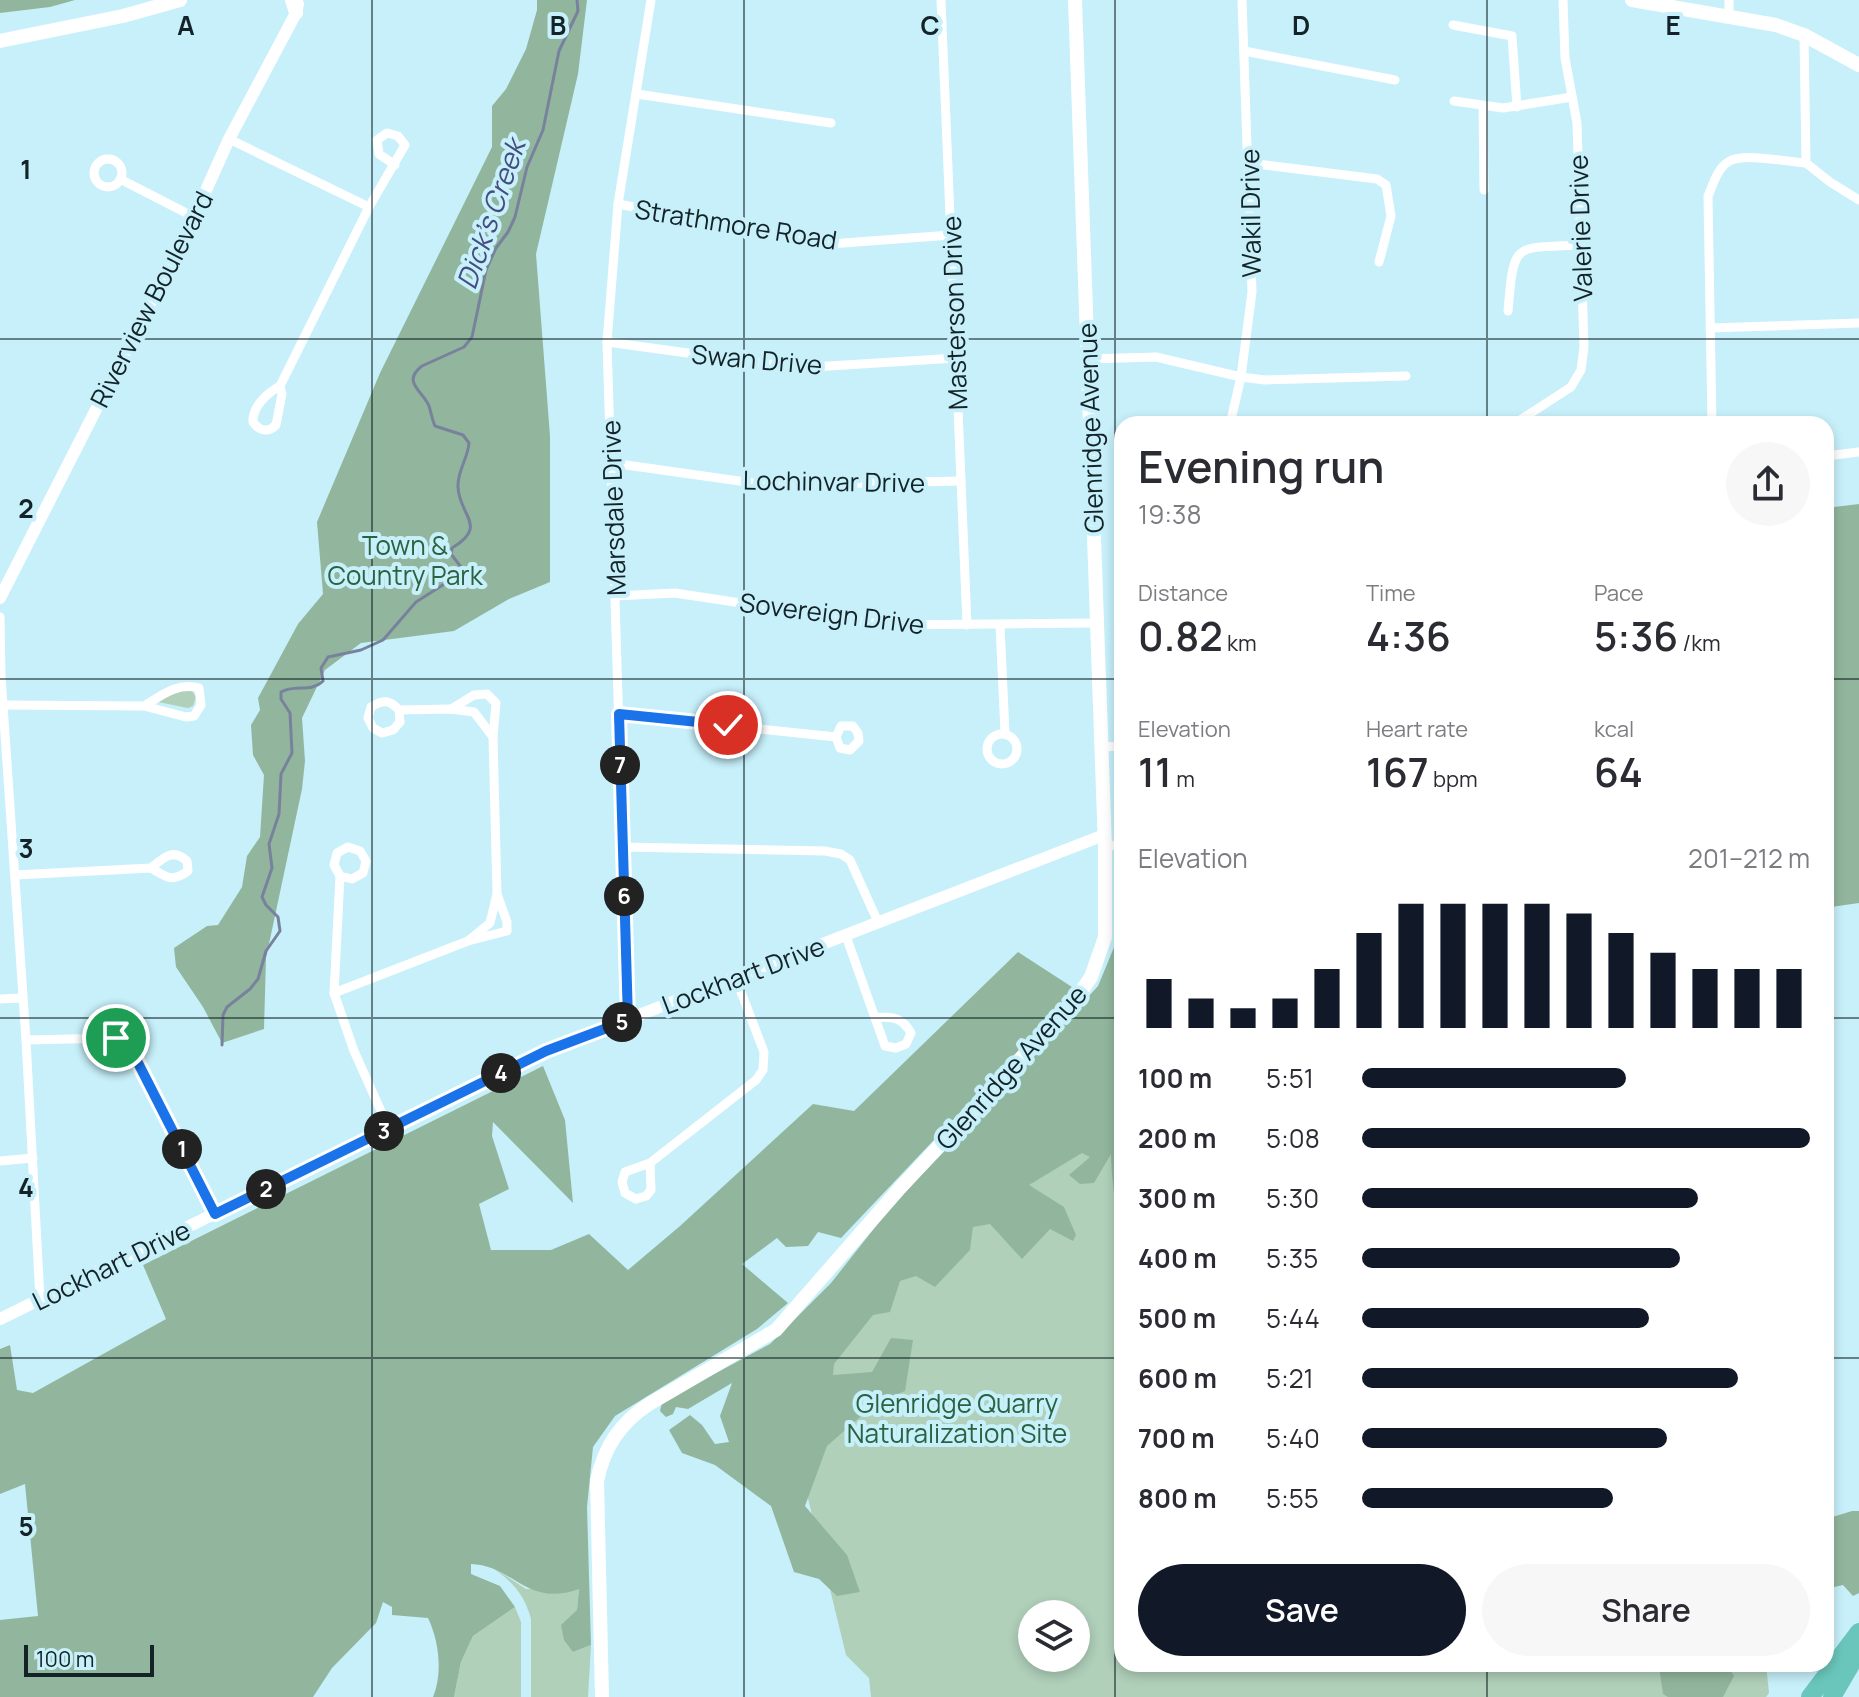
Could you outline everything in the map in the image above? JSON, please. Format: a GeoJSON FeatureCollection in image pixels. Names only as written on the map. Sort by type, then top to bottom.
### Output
{"type":"FeatureCollection","features":[{"type":"Feature","properties":{"kind":"highway"},"geometry":{"type":"LineString","coordinates":[[1834,1665],[1859,1632]]}},
{"type":"Feature","properties":{"kind":"highway"},"geometry":{"type":"LineString","coordinates":[[1832,1697],[1859,1651]]}},
{"type":"Feature","properties":{"kind":"highway"},"geometry":{"type":"LineString","coordinates":[[1810,1697],[1829,1672]]}},
{"type":"Feature","properties":{"kind":"main road"},"geometry":{"type":"LineString","coordinates":[[0,41],[123,16],[180,0]]}},
{"type":"Feature","properties":{"kind":"main road","name":"Glenridge Avenue"},"geometry":{"type":"LineString","coordinates":[[602,1697],[597,1481],[616,1432],[632,1415],[649,1404],[776,1330],[900,1188],[1076,999],[1091,977],[1105,937],[1102,747],[1075,0]]}},
{"type":"Feature","properties":{"kind":"main road"},"geometry":{"type":"LineString","coordinates":[[1632,0],[1776,25],[1804,35],[1859,65]]}},
{"type":"Feature","properties":{"kind":"street","name":"Marsdale Drive"},"geometry":{"type":"LineString","coordinates":[[628,1020],[607,342],[618,204],[651,0]]}},
{"type":"Feature","properties":{"kind":"street","name":"Masterson Drive"},"geometry":{"type":"LineString","coordinates":[[941,0],[967,625]]}},
{"type":"Feature","properties":{"kind":"street","name":"Wakil Drive"},"geometry":{"type":"LineString","coordinates":[[1232,416],[1241,377],[1252,292],[1242,0]]}},
{"type":"Feature","properties":{"kind":"street","name":"Valerie Drive"},"geometry":{"type":"LineString","coordinates":[[1526,416],[1571,387],[1581,370],[1584,347],[1577,123],[1565,58],[1563,0]]}},
{"type":"Feature","properties":{"kind":"street"},"geometry":{"type":"LineString","coordinates":[[1729,0],[1729,16]]}},
{"type":"Feature","properties":{"kind":"street","name":"Riverview Boulevard"},"geometry":{"type":"LineString","coordinates":[[0,598],[194,217],[295,4]]}},
{"type":"Feature","properties":{"kind":"street"},"geometry":{"type":"LineString","coordinates":[[1453,25],[1512,36],[1517,107]]}},
{"type":"Feature","properties":{"kind":"street"},"geometry":{"type":"LineString","coordinates":[[1804,35],[1806,163]]}},
{"type":"Feature","properties":{"kind":"street"},"geometry":{"type":"LineString","coordinates":[[1244,51],[1395,80]]}},
{"type":"Feature","properties":{"kind":"street"},"geometry":{"type":"LineString","coordinates":[[637,94],[831,123]]}},
{"type":"Feature","properties":{"kind":"street"},"geometry":{"type":"LineString","coordinates":[[1454,101],[1517,107],[1572,97]]}},
{"type":"Feature","properties":{"kind":"street"},"geometry":{"type":"LineString","coordinates":[[1483,106],[1484,190]]}},
{"type":"Feature","properties":{"kind":"street"},"geometry":{"type":"LineString","coordinates":[[229,139],[369,207]]}},
{"type":"Feature","properties":{"kind":"street"},"geometry":{"type":"LineString","coordinates":[[1712,416],[1708,196],[1720,169],[1728,161],[1741,158],[1806,163],[1859,200]]}},
{"type":"Feature","properties":{"kind":"street"},"geometry":{"type":"LineString","coordinates":[[1249,163],[1377,179],[1386,185],[1391,216],[1379,262]]}},
{"type":"Feature","properties":{"kind":"street"},"geometry":{"type":"LineString","coordinates":[[280,386],[282,394],[276,425],[268,430],[259,429],[253,422],[254,412],[280,386],[369,207],[395,165]]}},
{"type":"Feature","properties":{"kind":"street"},"geometry":{"type":"LineString","coordinates":[[120,179],[194,217]]}},
{"type":"Feature","properties":{"kind":"street","name":"Strathmore Road"},"geometry":{"type":"LineString","coordinates":[[618,204],[830,244],[951,235]]}},
{"type":"Feature","properties":{"kind":"street"},"geometry":{"type":"LineString","coordinates":[[1508,311],[1511,272],[1517,255],[1529,247],[1580,245]]}},
{"type":"Feature","properties":{"kind":"street"},"geometry":{"type":"LineString","coordinates":[[1710,328],[1859,323]]}},
{"type":"Feature","properties":{"kind":"street","name":"Swan Drive"},"geometry":{"type":"LineString","coordinates":[[607,342],[798,368],[956,358]]}},
{"type":"Feature","properties":{"kind":"street"},"geometry":{"type":"LineString","coordinates":[[1088,359],[1156,357],[1265,380],[1406,376]]}},
{"type":"Feature","properties":{"kind":"street"},"geometry":{"type":"LineString","coordinates":[[1834,455],[1859,452]]}},
{"type":"Feature","properties":{"kind":"street","name":"Lochinvar Drive"},"geometry":{"type":"LineString","coordinates":[[612,463],[768,485],[961,481]]}},
{"type":"Feature","properties":{"kind":"street","name":"Sovereign Drive"},"geometry":{"type":"LineString","coordinates":[[615,596],[675,593],[886,625],[1097,623]]}},
{"type":"Feature","properties":{"kind":"street"},"geometry":{"type":"LineString","coordinates":[[0,617],[0,676],[26,1040],[40,1299]]}},
{"type":"Feature","properties":{"kind":"street"},"geometry":{"type":"LineString","coordinates":[[1000,625],[1005,733]]}},
{"type":"Feature","properties":{"kind":"street"},"geometry":{"type":"LineString","coordinates":[[4,705],[144,706],[186,717],[194,716],[201,705],[199,688],[175,688],[144,706]]}},
{"type":"Feature","properties":{"kind":"street"},"geometry":{"type":"LineString","coordinates":[[451,709],[474,695],[487,694],[496,703],[493,737],[497,894],[490,923],[468,941]]}},
{"type":"Feature","properties":{"kind":"street"},"geometry":{"type":"LineString","coordinates":[[399,710],[474,712],[493,737]]}},
{"type":"Feature","properties":{"kind":"street"},"geometry":{"type":"LineString","coordinates":[[619,714],[836,737]]}},
{"type":"Feature","properties":{"kind":"street"},"geometry":{"type":"LineString","coordinates":[[1102,747],[1114,746]]}},
{"type":"Feature","properties":{"kind":"street"},"geometry":{"type":"LineString","coordinates":[[1105,842],[1114,843]]}},
{"type":"Feature","properties":{"kind":"street","name":"Lockhart Drive"},"geometry":{"type":"LineString","coordinates":[[0,1319],[546,1051],[878,922],[1105,842]]}},
{"type":"Feature","properties":{"kind":"street"},"geometry":{"type":"LineString","coordinates":[[623,847],[825,851],[841,854],[850,860],[878,922]]}},
{"type":"Feature","properties":{"kind":"street"},"geometry":{"type":"LineString","coordinates":[[15,875],[151,868]]}},
{"type":"Feature","properties":{"kind":"street"},"geometry":{"type":"LineString","coordinates":[[340,876],[334,993],[354,1051],[389,1129]]}},
{"type":"Feature","properties":{"kind":"street"},"geometry":{"type":"LineString","coordinates":[[334,993],[468,941],[507,931],[497,894]]}},
{"type":"Feature","properties":{"kind":"street"},"geometry":{"type":"LineString","coordinates":[[846,936],[877,1017]]}},
{"type":"Feature","properties":{"kind":"street"},"geometry":{"type":"LineString","coordinates":[[650,1163],[756,1080],[763,1070],[764,1052],[736,979]]}},
{"type":"Feature","properties":{"kind":"street"},"geometry":{"type":"LineString","coordinates":[[0,999],[22,998]]}},
{"type":"Feature","properties":{"kind":"street"},"geometry":{"type":"LineString","coordinates":[[26,1040],[116,1038],[125,1043],[215,1214]]}},
{"type":"Feature","properties":{"kind":"street"},"geometry":{"type":"LineString","coordinates":[[0,1161],[33,1158]]}},
{"type":"Feature","properties":{"kind":"green space"},"geometry":{"type":"Polygon","coordinates":[[[0,0],[75,0],[50,7],[0,13],[0,0]]]}},
{"type":"Feature","properties":{"kind":"green space","name":"Town & Country Park"},"geometry":{"type":"Polygon","coordinates":[[[537,0],[587,0],[578,74],[536,254],[550,436],[550,582],[509,599],[454,631],[361,643],[325,670],[302,718],[305,761],[302,789],[266,958],[264,1029],[222,1043],[176,967],[174,948],[207,926],[218,925],[242,887],[247,856],[260,837],[264,775],[253,755],[251,725],[260,710],[258,698],[298,624],[323,594],[317,522],[380,373],[492,147],[492,106],[506,89],[526,49],[537,0]]]}},
{"type":"Feature","properties":{"kind":"green space"},"geometry":{"type":"Polygon","coordinates":[[[1859,504],[1859,903],[1834,907],[1834,507],[1859,504]]]}},
{"type":"Feature","properties":{"kind":"green space"},"geometry":{"type":"Polygon","coordinates":[[[185,690],[192,691],[196,697],[193,706],[188,708],[158,702],[159,698],[185,690]]]}},
{"type":"Feature","properties":{"kind":"green space"},"geometry":{"type":"Polygon","coordinates":[[[1114,947],[1114,1200],[1111,1154],[1094,1183],[1080,1184],[1069,1175],[1090,1157],[1082,1153],[1029,1185],[1064,1207],[1076,1235],[1073,1241],[1050,1229],[1022,1259],[990,1224],[973,1227],[970,1250],[935,1287],[916,1276],[900,1281],[890,1312],[873,1315],[834,1364],[833,1375],[872,1372],[891,1338],[913,1340],[905,1391],[876,1403],[827,1446],[805,1506],[847,1555],[860,1592],[837,1596],[819,1579],[794,1572],[771,1506],[715,1465],[682,1453],[669,1430],[690,1415],[702,1425],[715,1444],[729,1442],[720,1416],[732,1383],[688,1409],[676,1407],[673,1414],[666,1417],[660,1411],[662,1402],[770,1344],[831,1283],[895,1202],[1005,1089],[1098,986],[1114,947]]]}},
{"type":"Feature","properties":{"kind":"green space"},"geometry":{"type":"Polygon","coordinates":[[[1018,952],[1072,987],[1057,1010],[841,1238],[818,1232],[808,1246],[786,1247],[777,1238],[742,1264],[788,1303],[757,1329],[615,1416],[593,1447],[587,1507],[591,1645],[573,1652],[564,1640],[561,1625],[577,1610],[579,1589],[561,1593],[533,1590],[498,1571],[471,1564],[471,1574],[500,1586],[515,1607],[473,1636],[461,1662],[454,1697],[433,1697],[438,1678],[438,1657],[428,1618],[392,1615],[392,1607],[383,1602],[376,1623],[332,1668],[313,1697],[0,1697],[0,1620],[38,1616],[25,1484],[0,1494],[0,1349],[10,1345],[17,1390],[33,1393],[166,1319],[143,1265],[543,1066],[565,1120],[573,1203],[493,1122],[492,1136],[509,1189],[479,1204],[491,1250],[551,1250],[589,1234],[628,1270],[813,1104],[854,1111],[1018,952]]]}},
{"type":"Feature","properties":{"kind":"green space","name":"Glenridge Quarry Naturalization Site"},"geometry":{"type":"Polygon","coordinates":[[[1114,1112],[1114,1672],[1767,1672],[1769,1693],[1766,1697],[871,1697],[869,1678],[846,1655],[771,1346],[1114,1112]]]}},
{"type":"Feature","properties":{"kind":"green space"},"geometry":{"type":"Polygon","coordinates":[[[1859,1511],[1859,1593],[1853,1596],[1843,1585],[1834,1587],[1834,1517],[1859,1511]]]}},
{"type":"Feature","properties":{"kind":"green space"},"geometry":{"type":"Polygon","coordinates":[[[489,1565],[526,1589],[579,1589],[573,1652],[591,1645],[588,1697],[531,1697],[531,1619],[515,1588],[489,1565]]]}},
{"type":"Feature","properties":{"kind":"green space"},"geometry":{"type":"Polygon","coordinates":[[[515,1607],[521,1622],[521,1697],[454,1697],[461,1662],[473,1636],[515,1607]]]}},
{"type":"Feature","properties":{"kind":"green space"},"geometry":{"type":"Polygon","coordinates":[[[1660,1672],[1731,1672],[1734,1676],[1723,1697],[1668,1697],[1663,1694],[1660,1672]]]}},
{"type":"Feature","properties":{"kind":"waterway","name":"Dick's Creek"},"geometry":{"type":"LineString","coordinates":[[222,1045],[223,1015],[227,1007],[258,979],[266,951],[280,931],[278,917],[262,897],[272,868],[269,844],[279,814],[281,774],[292,753],[290,713],[281,699],[281,692],[318,685],[323,681],[321,668],[328,657],[361,650],[383,640],[416,602],[460,574],[461,567],[451,554],[452,548],[463,540],[470,527],[458,487],[469,443],[463,435],[435,426],[429,406],[415,386],[413,377],[422,366],[464,347],[472,337],[486,270],[515,217],[527,167],[543,130],[559,51],[578,11],[577,0]]}},
{"type":"Feature","properties":{"kind":"route"},"geometry":{"type":"LineString","coordinates":[[116,1038],[125,1043],[134,1055],[215,1214],[546,1051],[628,1020],[619,714],[728,725]]}}]}
